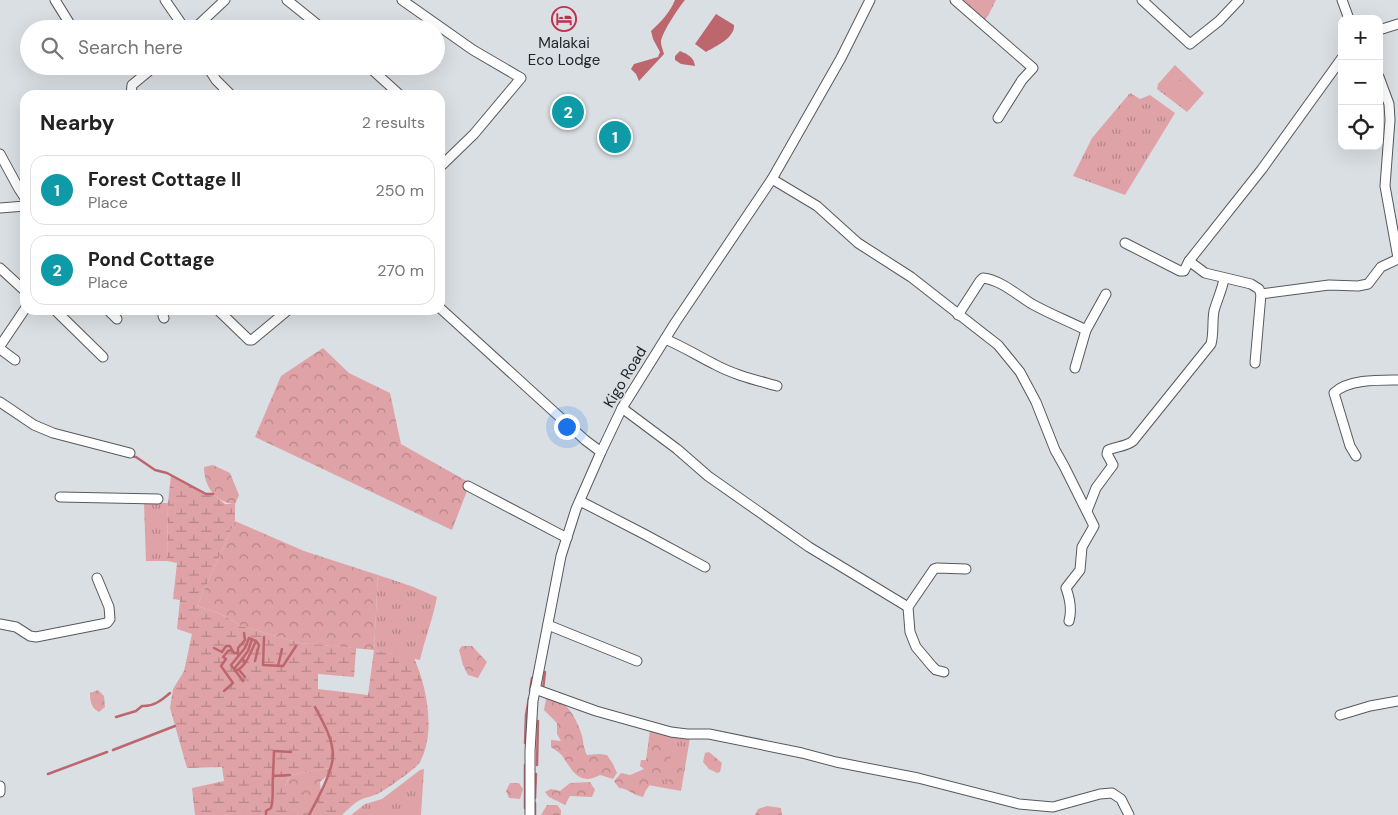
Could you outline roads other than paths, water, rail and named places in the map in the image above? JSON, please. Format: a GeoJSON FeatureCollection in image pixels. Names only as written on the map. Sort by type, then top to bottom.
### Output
{"type":"FeatureCollection","features":[{"type":"Feature","properties":{"kind":"street"},"geometry":{"type":"LineString","coordinates":[[55,0],[67,20]]}},
{"type":"Feature","properties":{"kind":"street"},"geometry":{"type":"LineString","coordinates":[[165,0],[179,20]]}},
{"type":"Feature","properties":{"kind":"street"},"geometry":{"type":"LineString","coordinates":[[204,20],[225,0]]}},
{"type":"Feature","properties":{"kind":"street"},"geometry":{"type":"LineString","coordinates":[[287,0],[312,20]]}},
{"type":"Feature","properties":{"kind":"street"},"geometry":{"type":"LineString","coordinates":[[402,0],[430,20]]}},
{"type":"Feature","properties":{"kind":"street","name":"Kigo Road"},"geometry":{"type":"LineString","coordinates":[[530,815],[530,751],[536,689],[561,556],[580,502],[622,408],[665,339],[772,180],[842,58],[870,0]]}},
{"type":"Feature","properties":{"kind":"street"},"geometry":{"type":"LineString","coordinates":[[955,0],[1033,68],[1022,80],[998,118]]}},
{"type":"Feature","properties":{"kind":"street"},"geometry":{"type":"LineString","coordinates":[[1142,0],[1190,44],[1219,21],[1239,0]]}},
{"type":"Feature","properties":{"kind":"street"},"geometry":{"type":"LineString","coordinates":[[1342,0],[1348,15]]}},
{"type":"Feature","properties":{"kind":"street"},"geometry":{"type":"LineString","coordinates":[[1383,29],[1398,24]]}},
{"type":"Feature","properties":{"kind":"street"},"geometry":{"type":"LineString","coordinates":[[445,30],[473,50],[521,78],[474,134],[445,162]]}},
{"type":"Feature","properties":{"kind":"street"},"geometry":{"type":"LineString","coordinates":[[1125,243],[1180,271],[1184,271],[1189,261],[1262,169],[1341,60]]}},
{"type":"Feature","properties":{"kind":"street"},"geometry":{"type":"LineString","coordinates":[[132,90],[132,85],[144,75]]}},
{"type":"Feature","properties":{"kind":"street"},"geometry":{"type":"LineString","coordinates":[[213,75],[226,90]]}},
{"type":"Feature","properties":{"kind":"street"},"geometry":{"type":"LineString","coordinates":[[378,75],[394,90]]}},
{"type":"Feature","properties":{"kind":"street"},"geometry":{"type":"LineString","coordinates":[[1260,294],[1329,285],[1368,284],[1381,267],[1398,258],[1385,186],[1390,120],[1389,104],[1383,88]]}},
{"type":"Feature","properties":{"kind":"street"},"geometry":{"type":"LineString","coordinates":[[0,154],[20,190]]}},
{"type":"Feature","properties":{"kind":"street"},"geometry":{"type":"LineString","coordinates":[[772,180],[817,206],[858,243],[911,277],[948,305],[958,315],[998,345],[1020,372],[1036,402],[1055,450],[1094,528],[1082,547],[1080,570],[1066,588],[1071,605],[1069,621]]}},
{"type":"Feature","properties":{"kind":"street"},"geometry":{"type":"LineString","coordinates":[[0,208],[20,206]]}},
{"type":"Feature","properties":{"kind":"street"},"geometry":{"type":"LineString","coordinates":[[1189,261],[1205,273],[1251,284],[1259,289],[1255,364]]}},
{"type":"Feature","properties":{"kind":"street"},"geometry":{"type":"LineString","coordinates":[[0,268],[20,286]]}},
{"type":"Feature","properties":{"kind":"street"},"geometry":{"type":"LineString","coordinates":[[958,315],[983,278],[996,282],[1034,305],[1086,330]]}},
{"type":"Feature","properties":{"kind":"street"},"geometry":{"type":"LineString","coordinates":[[1087,511],[1096,488],[1113,465],[1107,454],[1108,450],[1115,447],[1124,447],[1134,441],[1211,344],[1214,335],[1214,312],[1222,291],[1224,279]]}},
{"type":"Feature","properties":{"kind":"street"},"geometry":{"type":"LineString","coordinates":[[1075,368],[1086,330],[1106,294]]}},
{"type":"Feature","properties":{"kind":"street"},"geometry":{"type":"LineString","coordinates":[[445,313],[585,440],[601,452]]}},
{"type":"Feature","properties":{"kind":"street"},"geometry":{"type":"LineString","coordinates":[[16,360],[0,348],[21,315]]}},
{"type":"Feature","properties":{"kind":"street"},"geometry":{"type":"LineString","coordinates":[[60,315],[103,357]]}},
{"type":"Feature","properties":{"kind":"street"},"geometry":{"type":"LineString","coordinates":[[113,315],[117,319]]}},
{"type":"Feature","properties":{"kind":"street"},"geometry":{"type":"LineString","coordinates":[[223,315],[249,340],[252,340],[282,315]]}},
{"type":"Feature","properties":{"kind":"street"},"geometry":{"type":"LineString","coordinates":[[665,339],[688,349],[714,365],[738,375],[777,386]]}},
{"type":"Feature","properties":{"kind":"street"},"geometry":{"type":"LineString","coordinates":[[1356,456],[1350,446],[1334,393],[1346,385],[1378,380],[1398,380]]}},
{"type":"Feature","properties":{"kind":"street"},"geometry":{"type":"LineString","coordinates":[[0,402],[34,424],[53,433],[130,453]]}},
{"type":"Feature","properties":{"kind":"street"},"geometry":{"type":"LineString","coordinates":[[622,408],[677,449],[708,476],[809,547],[908,607]]}},
{"type":"Feature","properties":{"kind":"street"},"geometry":{"type":"LineString","coordinates":[[468,486],[567,538]]}},
{"type":"Feature","properties":{"kind":"street"},"geometry":{"type":"LineString","coordinates":[[60,497],[158,499]]}},
{"type":"Feature","properties":{"kind":"street"},"geometry":{"type":"LineString","coordinates":[[580,502],[705,567]]}},
{"type":"Feature","properties":{"kind":"street"},"geometry":{"type":"LineString","coordinates":[[944,672],[936,670],[932,666],[912,640],[908,607],[934,569],[966,568]]}},
{"type":"Feature","properties":{"kind":"street"},"geometry":{"type":"LineString","coordinates":[[0,624],[16,627],[30,636],[36,637],[107,623],[110,617],[109,607],[97,578]]}},
{"type":"Feature","properties":{"kind":"street"},"geometry":{"type":"LineString","coordinates":[[548,625],[637,661]]}},
{"type":"Feature","properties":{"kind":"street"},"geometry":{"type":"LineString","coordinates":[[536,689],[596,711],[671,732],[710,734],[802,753],[836,762],[918,778],[1019,804],[1053,807],[1100,794],[1112,793],[1121,798],[1129,815]]}},
{"type":"Feature","properties":{"kind":"street"},"geometry":{"type":"LineString","coordinates":[[1340,715],[1370,706],[1398,701]]}},
{"type":"Feature","properties":{"kind":"street"},"geometry":{"type":"LineString","coordinates":[[0,786],[0,792]]}},
{"type":"Feature","properties":{"kind":"waterway"},"geometry":{"type":"LineString","coordinates":[[130,456],[136,457],[155,470],[167,473],[206,494],[213,494]]}},
{"type":"Feature","properties":{"kind":"waterway"},"geometry":{"type":"LineString","coordinates":[[238,654],[238,648],[245,640],[244,633]]}},
{"type":"Feature","properties":{"kind":"waterway"},"geometry":{"type":"LineString","coordinates":[[264,637],[263,665],[283,666],[296,646]]}},
{"type":"Feature","properties":{"kind":"waterway"},"geometry":{"type":"LineString","coordinates":[[235,671],[239,669],[245,663],[256,641],[249,638],[245,648],[231,665],[243,681]]}},
{"type":"Feature","properties":{"kind":"waterway"},"geometry":{"type":"LineString","coordinates":[[245,662],[242,659],[248,651],[252,639]]}},
{"type":"Feature","properties":{"kind":"waterway"},"geometry":{"type":"LineString","coordinates":[[255,661],[259,645],[256,641]]}},
{"type":"Feature","properties":{"kind":"waterway"},"geometry":{"type":"LineString","coordinates":[[214,648],[222,652],[226,646],[230,646],[232,650]]}},
{"type":"Feature","properties":{"kind":"waterway"},"geometry":{"type":"LineString","coordinates":[[278,666],[282,649]]}},
{"type":"Feature","properties":{"kind":"waterway"},"geometry":{"type":"LineString","coordinates":[[224,691],[233,683],[221,666],[226,659],[223,657],[228,651],[232,650],[234,653],[238,653]]}},
{"type":"Feature","properties":{"kind":"waterway"},"geometry":{"type":"LineString","coordinates":[[234,669],[242,659]]}},
{"type":"Feature","properties":{"kind":"waterway"},"geometry":{"type":"LineString","coordinates":[[239,670],[245,677]]}},
{"type":"Feature","properties":{"kind":"waterway"},"geometry":{"type":"LineString","coordinates":[[543,689],[545,672]]}},
{"type":"Feature","properties":{"kind":"waterway"},"geometry":{"type":"LineString","coordinates":[[530,691],[532,678]]}},
{"type":"Feature","properties":{"kind":"waterway"},"geometry":{"type":"LineString","coordinates":[[116,717],[136,711],[142,706],[154,704],[170,693]]}},
{"type":"Feature","properties":{"kind":"waterway"},"geometry":{"type":"LineString","coordinates":[[525,743],[529,698]]}},
{"type":"Feature","properties":{"kind":"waterway"},"geometry":{"type":"LineString","coordinates":[[309,815],[327,778],[333,756],[329,737],[315,707]]}},
{"type":"Feature","properties":{"kind":"waterway"},"geometry":{"type":"LineString","coordinates":[[537,765],[538,721]]}},
{"type":"Feature","properties":{"kind":"waterway"},"geometry":{"type":"LineString","coordinates":[[113,750],[175,726]]}},
{"type":"Feature","properties":{"kind":"waterway"},"geometry":{"type":"LineString","coordinates":[[273,776],[274,751],[291,752]]}},
{"type":"Feature","properties":{"kind":"waterway"},"geometry":{"type":"LineString","coordinates":[[48,774],[107,752]]}},
{"type":"Feature","properties":{"kind":"waterway"},"geometry":{"type":"LineString","coordinates":[[525,765],[525,808]]}},
{"type":"Feature","properties":{"kind":"waterway"},"geometry":{"type":"LineString","coordinates":[[535,798],[536,774]]}},
{"type":"Feature","properties":{"kind":"waterway"},"geometry":{"type":"LineString","coordinates":[[266,815],[266,811],[271,808],[272,804],[273,776],[290,775]]}},
{"type":"Feature","properties":{"kind":"waterway"},"geometry":{"type":"LineString","coordinates":[[535,803],[535,815]]}},
{"type":"Feature","properties":{"kind":"place","name":"Malakai Eco Lodge"},"geometry":{"type":"Point","coordinates":[564,19]}},
{"type":"Feature","properties":{"kind":"place","name":"Pond Cottage"},"geometry":{"type":"Point","coordinates":[568,112]}},
{"type":"Feature","properties":{"kind":"place","name":"Forest Cottage II"},"geometry":{"type":"Point","coordinates":[615,137]}}]}
